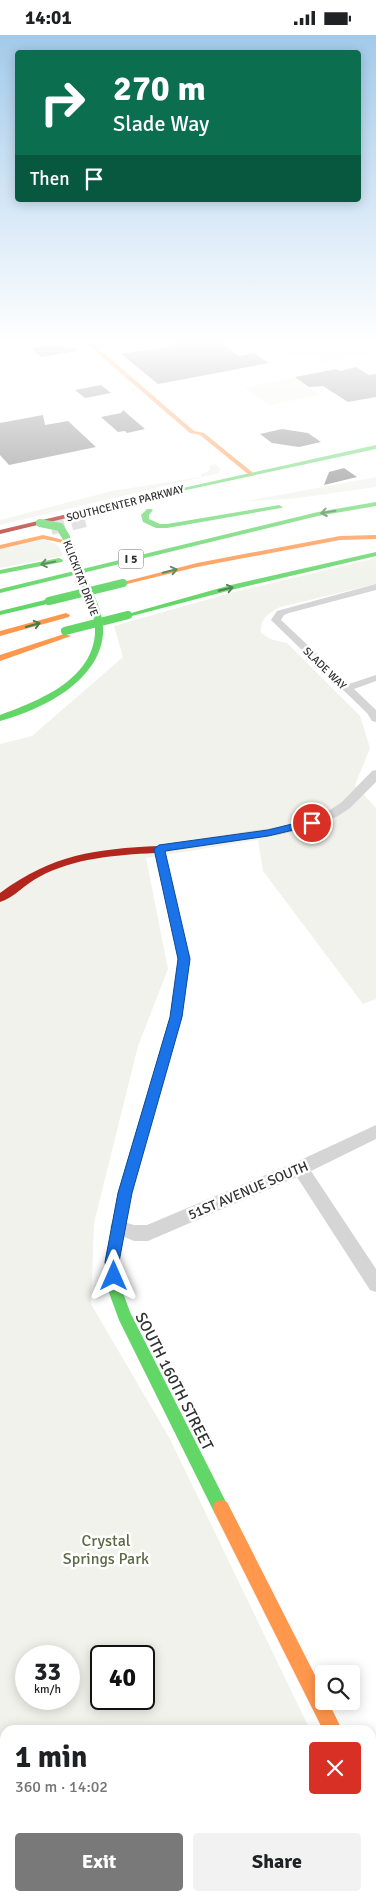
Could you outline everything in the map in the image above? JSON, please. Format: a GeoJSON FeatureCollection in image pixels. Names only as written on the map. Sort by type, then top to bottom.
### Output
{"type":"FeatureCollection","features":[{"type":"Feature","properties":{"kind":"main road"},"geometry":{"type":"LineString","coordinates":[[190,430],[192,436],[246,478]]}},
{"type":"Feature","properties":{"kind":"main road","name":"SOUTHCENTER PARKWAY"},"geometry":{"type":"LineString","coordinates":[[0,532],[40,523],[77,521],[230,485],[246,478],[344,453],[376,447]]}},
{"type":"Feature","properties":{"kind":"main road","name":"SOUTHCENTER PARKWAY"},"geometry":{"type":"LineString","coordinates":[[246,478],[316,468],[376,452]]}},
{"type":"Feature","properties":{"kind":"main road"},"geometry":{"type":"LineString","coordinates":[[316,468],[316,464],[326,462],[344,453]]}},
{"type":"Feature","properties":{"kind":"main road"},"geometry":{"type":"LineString","coordinates":[[204,496],[246,478]]}},
{"type":"Feature","properties":{"kind":"main road"},"geometry":{"type":"LineString","coordinates":[[0,547],[43,537],[68,543],[77,521],[89,515],[246,478]]}},
{"type":"Feature","properties":{"kind":"main road"},"geometry":{"type":"LineString","coordinates":[[132,513],[154,508],[145,515],[146,520],[159,526],[167,526],[376,494]]}},
{"type":"Feature","properties":{"kind":"main road","name":"I 5"},"geometry":{"type":"LineString","coordinates":[[0,591],[318,514],[376,504]]}},
{"type":"Feature","properties":{"kind":"main road"},"geometry":{"type":"LineString","coordinates":[[153,539],[293,507]]}},
{"type":"Feature","properties":{"kind":"main road","name":"KLICKITAT DRIVE"},"geometry":{"type":"LineString","coordinates":[[0,718],[35,705],[60,690],[78,675],[93,655],[100,635],[94,604],[60,527],[40,523]]}},
{"type":"Feature","properties":{"kind":"main road","name":"I 5"},"geometry":{"type":"LineString","coordinates":[[0,583],[263,527]]}},
{"type":"Feature","properties":{"kind":"main road","name":"SOUTHCENTER PARKWAY"},"geometry":{"type":"LineString","coordinates":[[0,541],[51,528]]}},
{"type":"Feature","properties":{"kind":"main road","name":"I 5"},"geometry":{"type":"LineString","coordinates":[[0,613],[197,565],[340,538],[376,538]]}},
{"type":"Feature","properties":{"kind":"main road","name":"I 5"},"geometry":{"type":"LineString","coordinates":[[259,565],[376,538]]}},
{"type":"Feature","properties":{"kind":"main road"},"geometry":{"type":"LineString","coordinates":[[0,572],[87,554]]}},
{"type":"Feature","properties":{"kind":"main road"},"geometry":{"type":"LineString","coordinates":[[0,650],[224,589],[376,554]]}},
{"type":"Feature","properties":{"kind":"main road"},"geometry":{"type":"LineString","coordinates":[[0,635],[108,604]]}},
{"type":"Feature","properties":{"kind":"main road"},"geometry":{"type":"LineString","coordinates":[[0,658],[66,633]]}},
{"type":"Feature","properties":{"kind":"main road"},"geometry":{"type":"LineString","coordinates":[[0,898],[34,874],[53,866],[106,855],[159,849]]}},
{"type":"Feature","properties":{"kind":"main road","name":"SOUTH 160TH STREET"},"geometry":{"type":"LineString","coordinates":[[159,849],[184,959],[176,1017],[125,1193],[112,1262],[115,1290],[124,1315],[330,1725]]}},
{"type":"Feature","properties":{"kind":"street","name":"SLADE WAY"},"geometry":{"type":"LineString","coordinates":[[376,587],[286,611],[277,616],[278,624],[371,711],[376,719]]}},
{"type":"Feature","properties":{"kind":"street"},"geometry":{"type":"LineString","coordinates":[[346,688],[376,678]]}},
{"type":"Feature","properties":{"kind":"street"},"geometry":{"type":"LineString","coordinates":[[159,849],[268,833],[312,823],[334,813],[360,792],[376,774]]}},
{"type":"Feature","properties":{"kind":"street","name":"51ST AVENUE SOUTH"},"geometry":{"type":"LineString","coordinates":[[118,1227],[134,1233],[148,1233],[300,1168],[376,1132]]}},
{"type":"Feature","properties":{"kind":"street"},"geometry":{"type":"LineString","coordinates":[[300,1168],[376,1284]]}},
{"type":"Feature","properties":{"kind":"green space"},"geometry":{"type":"Polygon","coordinates":[[[215,464],[220,469],[218,474],[0,525],[0,520],[112,491],[201,477],[201,474],[210,470],[209,466],[215,464]]]}},
{"type":"Feature","properties":{"kind":"green space"},"geometry":{"type":"Polygon","coordinates":[[[376,477],[376,487],[291,499],[247,501],[376,477]]]}},
{"type":"Feature","properties":{"kind":"green space"},"geometry":{"type":"Polygon","coordinates":[[[43,540],[56,544],[63,556],[0,568],[0,549],[43,540]]]}},
{"type":"Feature","properties":{"kind":"green space","name":"Crystal Springs Park"},"geometry":{"type":"Polygon","coordinates":[[[376,558],[376,584],[280,607],[268,614],[263,620],[261,633],[270,639],[287,643],[360,716],[370,748],[355,785],[376,808],[376,999],[363,1004],[263,871],[258,840],[146,858],[168,969],[138,1046],[94,1223],[91,1304],[170,1439],[308,1725],[0,1725],[0,744],[32,736],[123,657],[114,626],[234,592],[376,558]]]}},
{"type":"Feature","properties":{"kind":"building"},"geometry":{"type":"Polygon","coordinates":[[[0,430],[78,430],[96,447],[9,465],[0,455],[0,430]]]}},
{"type":"Feature","properties":{"kind":"building"},"geometry":{"type":"Polygon","coordinates":[[[116,430],[140,430],[127,433],[125,431],[118,432],[116,430]]]}},
{"type":"Feature","properties":{"kind":"building"},"geometry":{"type":"Polygon","coordinates":[[[277,430],[289,430],[308,433],[321,442],[299,447],[272,443],[260,434],[277,430]]]}},
{"type":"Feature","properties":{"kind":"building"},"geometry":{"type":"Polygon","coordinates":[[[344,468],[357,477],[324,485],[329,472],[344,468]]]}},
{"type":"Feature","properties":{"kind":"tunnel"},"geometry":{"type":"LineString","coordinates":[[51,528],[86,520]]}},
{"type":"Feature","properties":{"kind":"traffic: fast"},"geometry":{"type":"LineString","coordinates":[[177,490],[376,447]]}},
{"type":"Feature","properties":{"kind":"traffic: fast"},"geometry":{"type":"LineString","coordinates":[[0,591],[318,514],[376,504]]}},
{"type":"Feature","properties":{"kind":"traffic: fast"},"geometry":{"type":"LineString","coordinates":[[149,510],[145,515],[146,520],[159,526],[167,526],[279,507]]}},
{"type":"Feature","properties":{"kind":"traffic: fast"},"geometry":{"type":"LineString","coordinates":[[40,523],[60,527],[66,537]]}},
{"type":"Feature","properties":{"kind":"traffic: fast"},"geometry":{"type":"LineString","coordinates":[[71,549],[86,586]]}},
{"type":"Feature","properties":{"kind":"traffic: fast"},"geometry":{"type":"LineString","coordinates":[[128,615],[234,587],[376,554]]}},
{"type":"Feature","properties":{"kind":"traffic: fast"},"geometry":{"type":"LineString","coordinates":[[0,572],[59,560]]}},
{"type":"Feature","properties":{"kind":"traffic: fast"},"geometry":{"type":"LineString","coordinates":[[49,601],[123,583]]}},
{"type":"Feature","properties":{"kind":"traffic: fast"},"geometry":{"type":"LineString","coordinates":[[0,718],[31,706],[63,689],[88,666],[95,651],[99,629],[95,610],[86,586]]}},
{"type":"Feature","properties":{"kind":"traffic: fast"},"geometry":{"type":"LineString","coordinates":[[0,613],[49,601]]}},
{"type":"Feature","properties":{"kind":"traffic: fast"},"geometry":{"type":"LineString","coordinates":[[65,631],[128,615]]}},
{"type":"Feature","properties":{"kind":"traffic: fast"},"geometry":{"type":"LineString","coordinates":[[177,927],[184,959],[176,1017],[125,1192],[112,1262],[115,1290],[124,1315],[221,1508]]}},
{"type":"Feature","properties":{"kind":"traffic: slow"},"geometry":{"type":"LineString","coordinates":[[190,430],[202,434],[250,473]]}},
{"type":"Feature","properties":{"kind":"traffic: slow"},"geometry":{"type":"LineString","coordinates":[[0,547],[43,537],[68,542]]}},
{"type":"Feature","properties":{"kind":"traffic: slow"},"geometry":{"type":"LineString","coordinates":[[123,583],[197,565],[340,538],[376,537]]}},
{"type":"Feature","properties":{"kind":"traffic: slow"},"geometry":{"type":"LineString","coordinates":[[0,634],[66,615]]}},
{"type":"Feature","properties":{"kind":"traffic: slow"},"geometry":{"type":"LineString","coordinates":[[0,658],[67,636]]}},
{"type":"Feature","properties":{"kind":"traffic: slow"},"geometry":{"type":"LineString","coordinates":[[221,1508],[330,1725]]}},
{"type":"Feature","properties":{"kind":"traffic: jam"},"geometry":{"type":"LineString","coordinates":[[0,532],[177,490]]}},
{"type":"Feature","properties":{"kind":"traffic: jam"},"geometry":{"type":"LineString","coordinates":[[0,898],[35,874],[64,862],[95,855],[159,849],[177,927]]}},
{"type":"Feature","properties":{"kind":"route"},"geometry":{"type":"LineString","coordinates":[[114,1276],[112,1262],[125,1193],[176,1017],[184,959],[159,849],[268,833],[312,823]]}}]}
